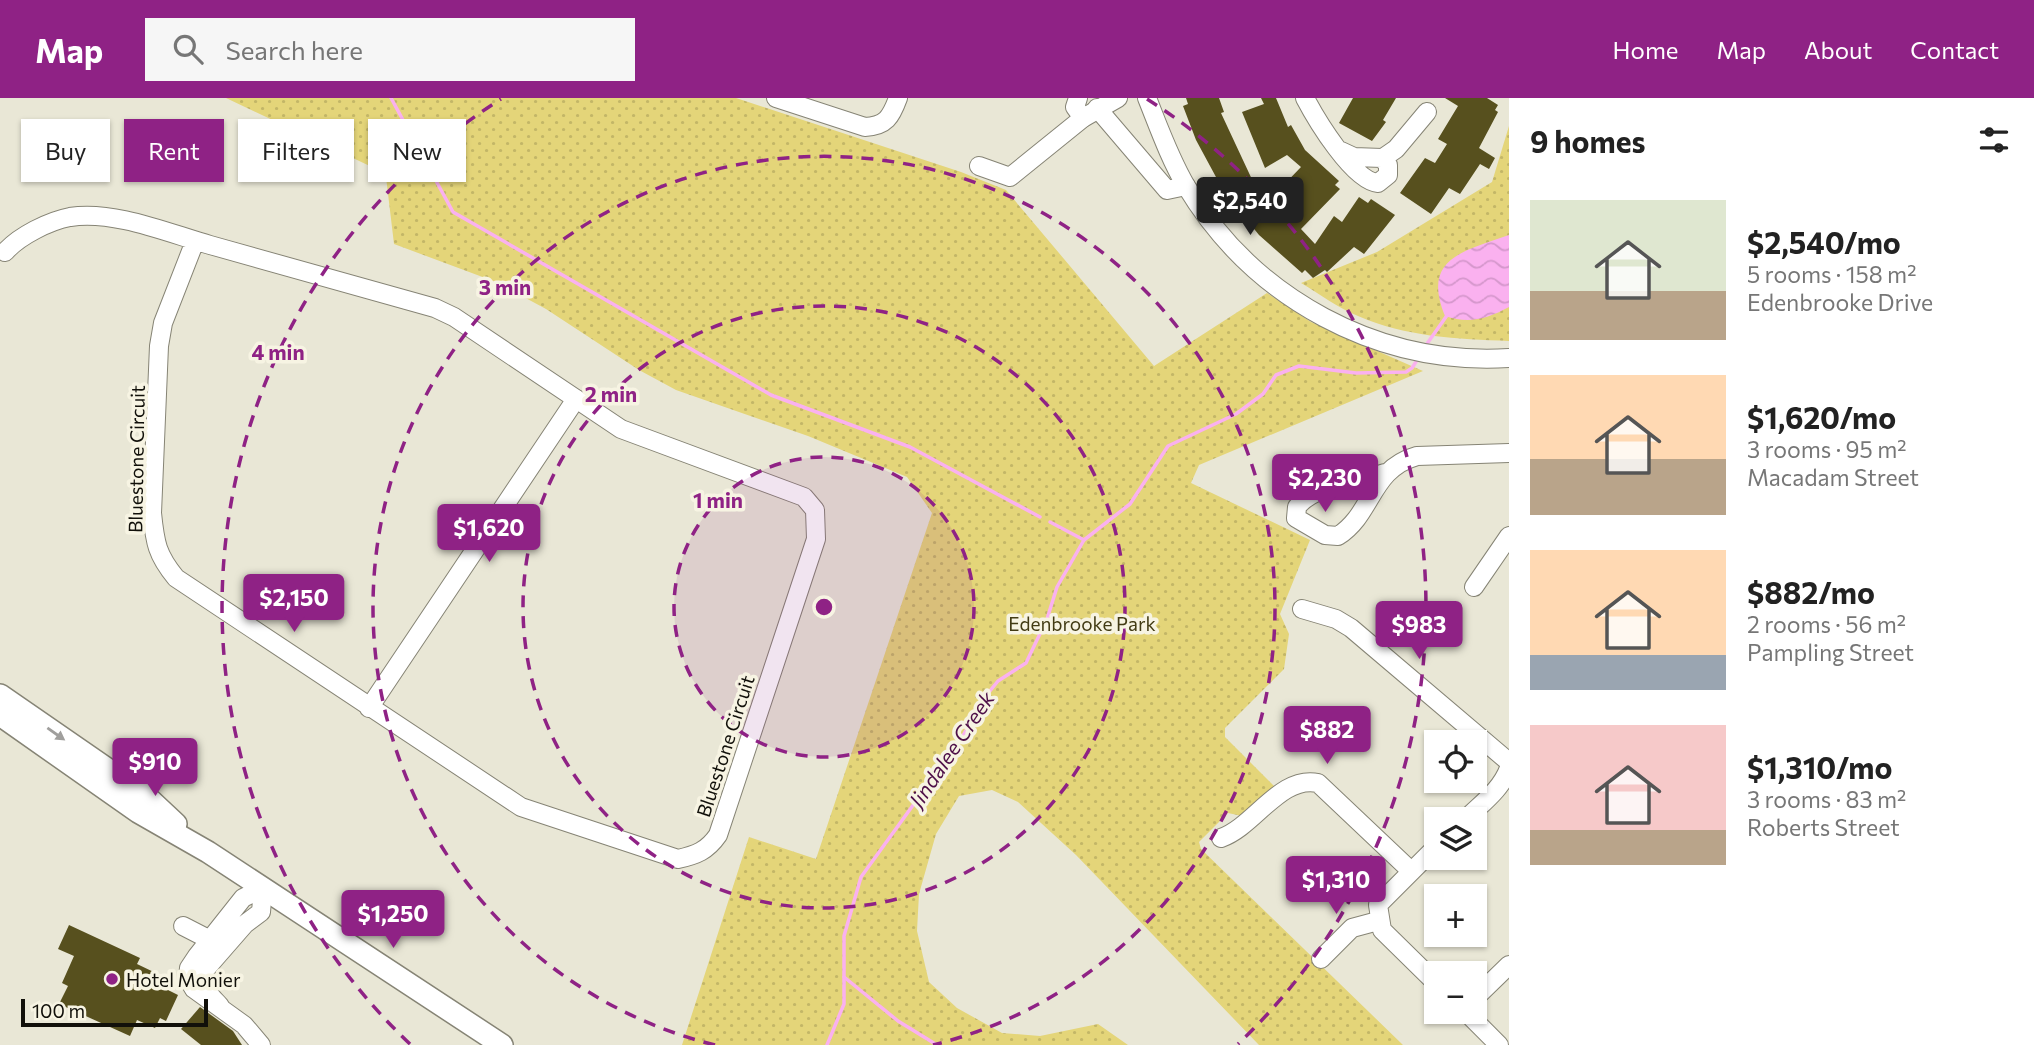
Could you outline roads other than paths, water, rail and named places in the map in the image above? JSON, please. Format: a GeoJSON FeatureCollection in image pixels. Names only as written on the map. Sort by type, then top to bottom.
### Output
{"type":"FeatureCollection","features":[{"type":"Feature","properties":{"kind":"main road"},"geometry":{"type":"LineString","coordinates":[[0,695],[145,795],[208,852]]}},
{"type":"Feature","properties":{"kind":"main road"},"geometry":{"type":"LineString","coordinates":[[0,715],[138,812],[208,852],[502,1045]]}},
{"type":"Feature","properties":{"kind":"street"},"geometry":{"type":"LineString","coordinates":[[776,98],[865,127],[880,126],[886,121],[892,115],[898,98]]}},
{"type":"Feature","properties":{"kind":"street"},"geometry":{"type":"LineString","coordinates":[[1078,98],[1075,107],[1090,113],[1167,190],[1186,186]]}},
{"type":"Feature","properties":{"kind":"street"},"geometry":{"type":"LineString","coordinates":[[979,166],[1010,177],[1090,113],[1118,98]]}},
{"type":"Feature","properties":{"kind":"street"},"geometry":{"type":"LineString","coordinates":[[1147,98],[1186,186],[1219,233],[1276,288],[1353,333],[1385,345],[1472,360],[1509,358]]}},
{"type":"Feature","properties":{"kind":"street"},"geometry":{"type":"LineString","coordinates":[[1305,98],[1326,136],[1367,180],[1375,183],[1384,180],[1388,174],[1383,158]]}},
{"type":"Feature","properties":{"kind":"street"},"geometry":{"type":"LineString","coordinates":[[1341,152],[1354,157],[1383,158],[1396,149],[1427,112]]}},
{"type":"Feature","properties":{"kind":"street","name":"Bluestone Circuit"},"geometry":{"type":"LineString","coordinates":[[2,253],[38,230],[71,217],[103,218],[195,241],[435,308],[621,429],[804,496],[815,510],[816,539],[718,835],[710,846],[697,855],[678,859],[528,810],[369,708],[185,584],[161,559],[155,540],[152,513],[159,346],[163,323],[195,241]]}},
{"type":"Feature","properties":{"kind":"street"},"geometry":{"type":"LineString","coordinates":[[369,708],[576,399]]}},
{"type":"Feature","properties":{"kind":"street"},"geometry":{"type":"LineString","coordinates":[[1385,473],[1353,479],[1307,498],[1297,507],[1296,519],[1325,535],[1338,536],[1350,526],[1385,473],[1404,460],[1417,456],[1509,453]]}},
{"type":"Feature","properties":{"kind":"street"},"geometry":{"type":"LineString","coordinates":[[1474,587],[1509,536]]}},
{"type":"Feature","properties":{"kind":"street"},"geometry":{"type":"LineString","coordinates":[[1302,609],[1336,619],[1351,628],[1509,762]]}},
{"type":"Feature","properties":{"kind":"street"},"geometry":{"type":"LineString","coordinates":[[1479,807],[1494,793],[1509,768]]}},
{"type":"Feature","properties":{"kind":"street"},"geometry":{"type":"LineString","coordinates":[[1221,838],[1238,832],[1293,784],[1306,780],[1318,783],[1411,871]]}},
{"type":"Feature","properties":{"kind":"street"},"geometry":{"type":"LineString","coordinates":[[1424,858],[1378,905],[1378,921],[1389,939],[1424,972]]}},
{"type":"Feature","properties":{"kind":"street"},"geometry":{"type":"LineString","coordinates":[[261,1045],[243,1024],[194,989],[188,979],[189,968],[217,943],[243,898],[263,888]]}},
{"type":"Feature","properties":{"kind":"street"},"geometry":{"type":"LineString","coordinates":[[1321,958],[1352,928],[1378,921]]}},
{"type":"Feature","properties":{"kind":"street"},"geometry":{"type":"LineString","coordinates":[[184,926],[217,943]]}},
{"type":"Feature","properties":{"kind":"street"},"geometry":{"type":"LineString","coordinates":[[1487,986],[1509,965]]}},
{"type":"Feature","properties":{"kind":"street"},"geometry":{"type":"LineString","coordinates":[[1478,1024],[1499,1045]]}},
{"type":"Feature","properties":{"kind":"water"},"geometry":{"type":"Polygon","coordinates":[[[1509,235],[1509,307],[1478,319],[1462,320],[1445,316],[1439,297],[1439,281],[1443,269],[1463,252],[1509,235]]]}},
{"type":"Feature","properties":{"kind":"waterway"},"geometry":{"type":"LineString","coordinates":[[391,98],[453,212],[771,395],[910,447],[1040,517]]}},
{"type":"Feature","properties":{"kind":"waterway","name":"Jindalee Creek"},"geometry":{"type":"LineString","coordinates":[[1424,348],[1448,314]]}},
{"type":"Feature","properties":{"kind":"waterway","name":"Jindalee Creek"},"geometry":{"type":"LineString","coordinates":[[827,1045],[844,1004],[844,936],[861,877],[961,739],[985,697],[998,681],[1026,663],[1047,619],[1057,587],[1084,540],[1130,504],[1168,446],[1236,414],[1263,394],[1276,375],[1299,366],[1356,373],[1406,372],[1419,357]]}},
{"type":"Feature","properties":{"kind":"waterway"},"geometry":{"type":"LineString","coordinates":[[1050,522],[1084,540]]}},
{"type":"Feature","properties":{"kind":"waterway"},"geometry":{"type":"LineString","coordinates":[[844,977],[898,1021],[937,1045]]}},
{"type":"Feature","properties":{"kind":"place","name":"Hotel Monier"},"geometry":{"type":"Point","coordinates":[112,979]}},
{"type":"Feature","properties":{"kind":"park label","name":"Edenbrooke Park"},"geometry":{"type":"Point","coordinates":[1082,623]}}]}
